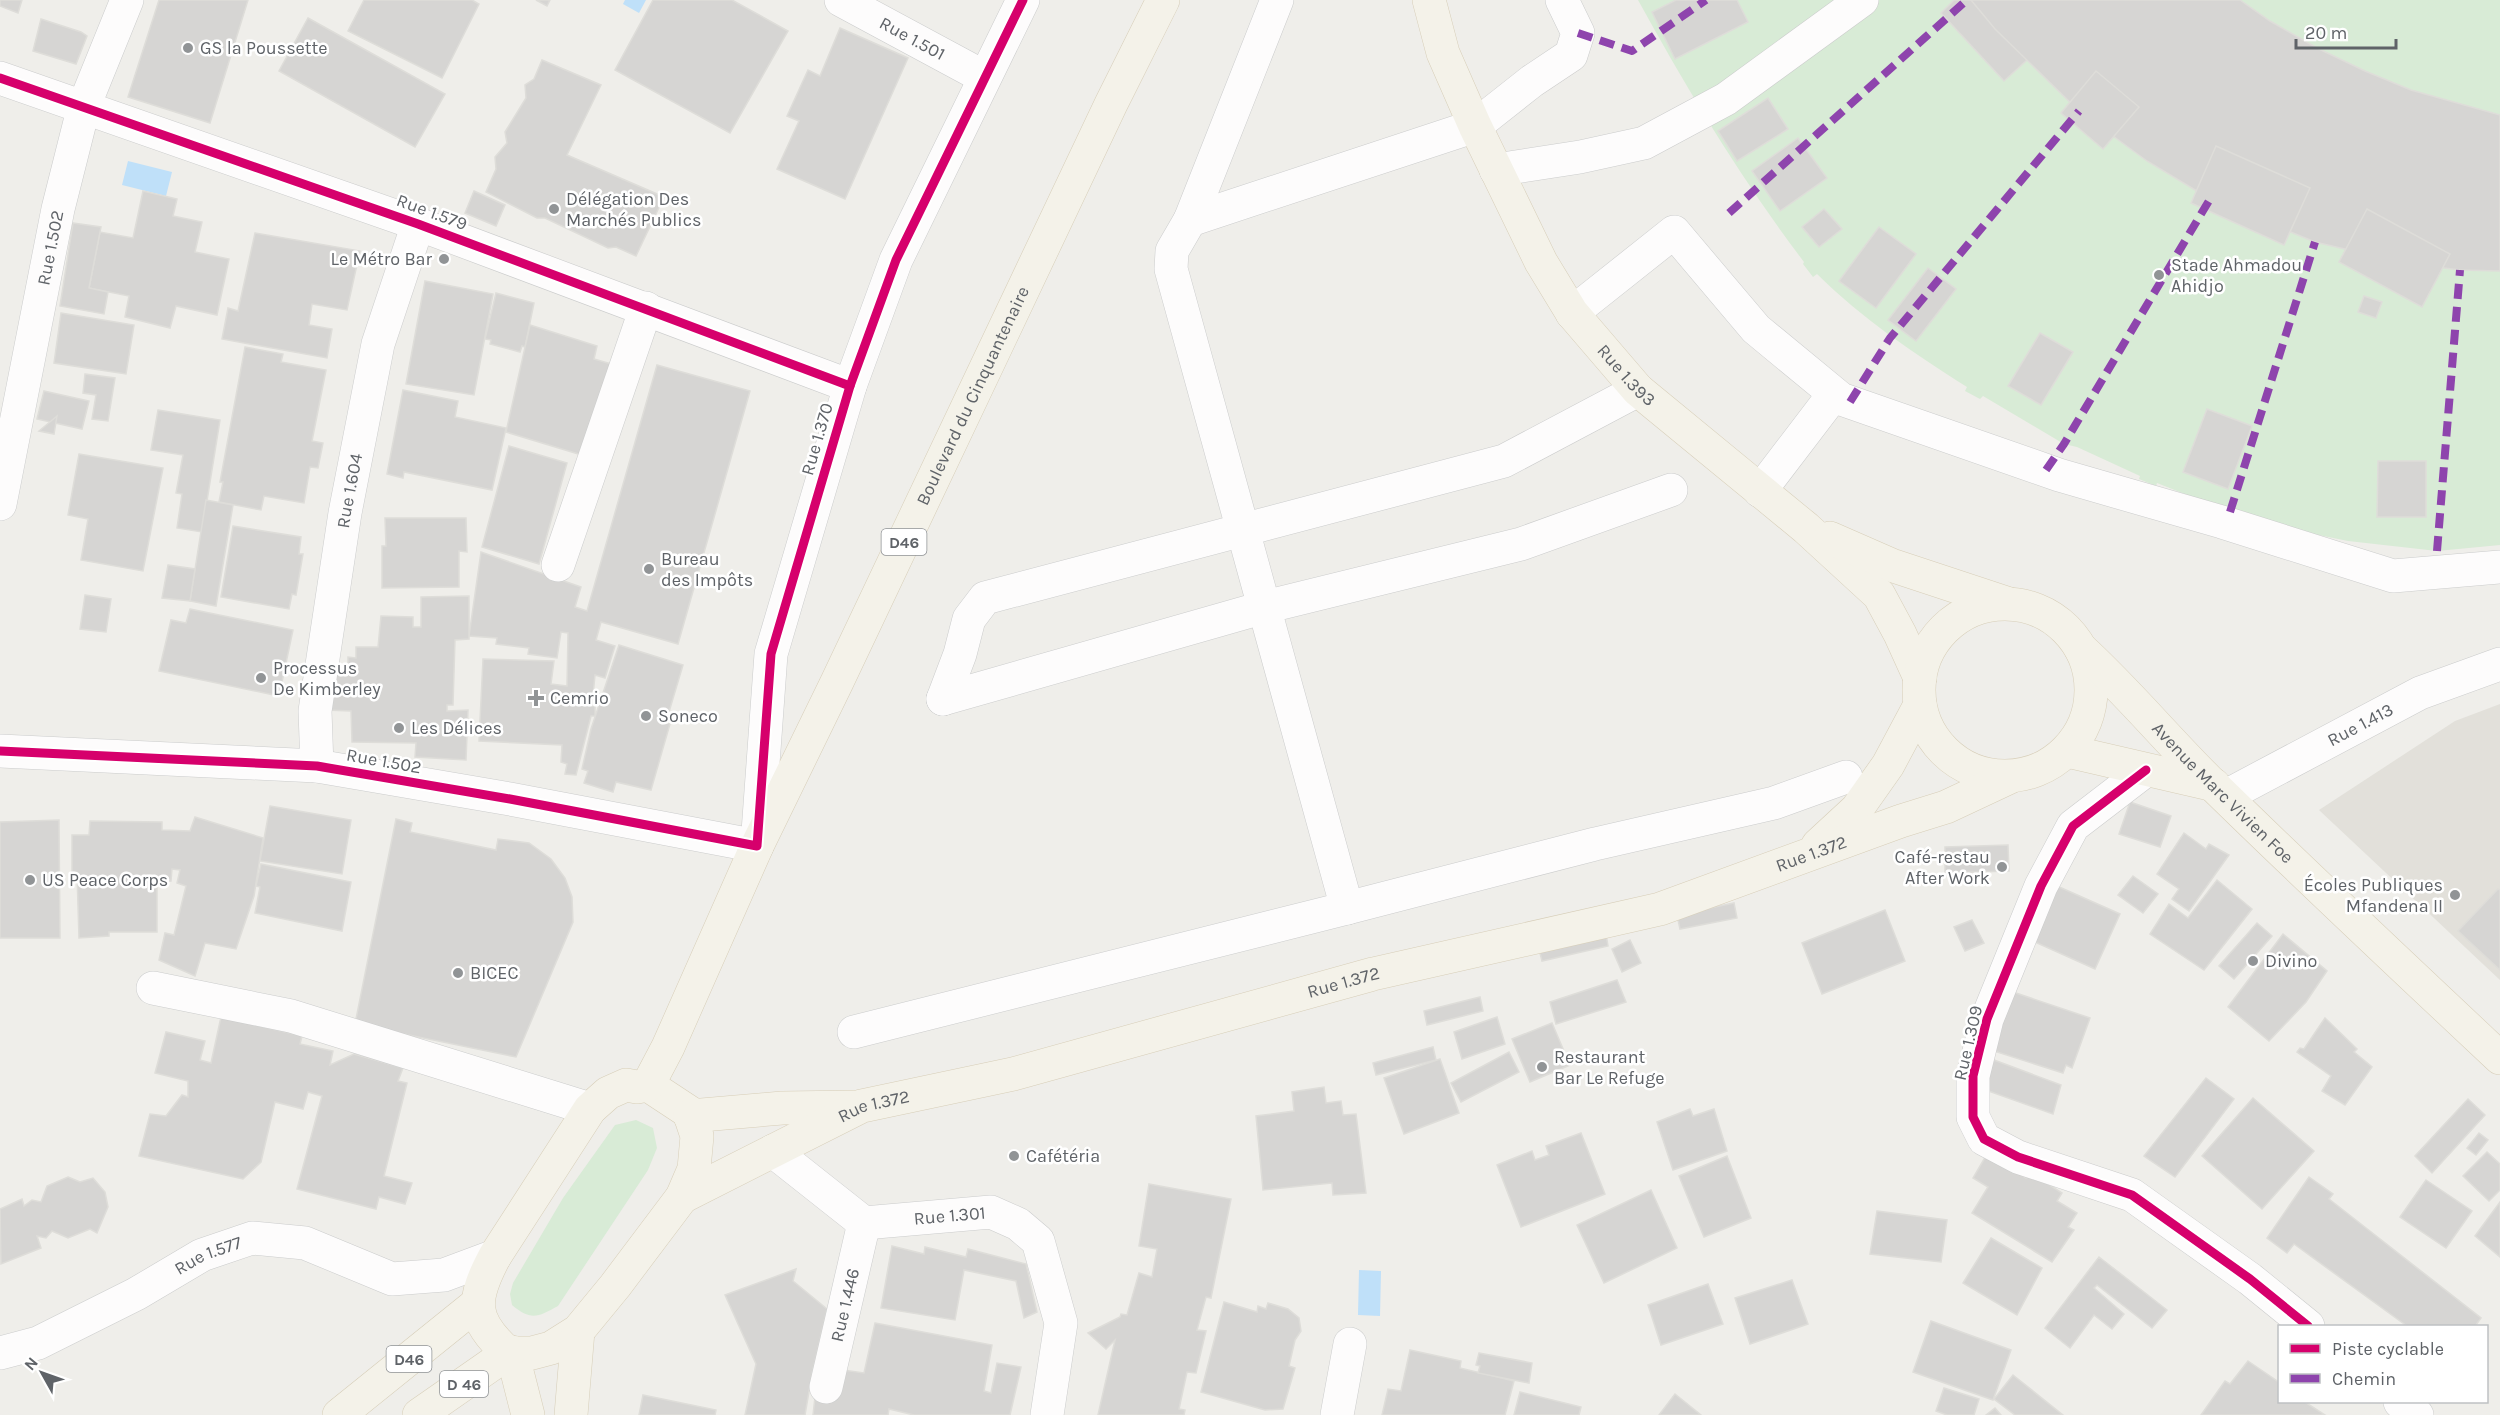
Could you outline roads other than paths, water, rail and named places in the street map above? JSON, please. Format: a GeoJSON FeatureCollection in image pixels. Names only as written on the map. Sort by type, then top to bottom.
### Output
{"type":"FeatureCollection","features":[{"type":"Feature","properties":{"kind":"main road","name":"Boulevard du Cinquantenaire"},"geometry":{"type":"LineString","coordinates":[[648,1085],[668,1047],[757,846],[848,661],[1111,104],[1163,0]]}},
{"type":"Feature","properties":{"kind":"main road","name":"Rue 1.393"},"geometry":{"type":"LineString","coordinates":[[1429,0],[1443,53],[1496,170],[1541,262],[1572,313],[1638,390],[1806,528],[1879,595],[1900,634],[1920,691]]}},
{"type":"Feature","properties":{"kind":"main road"},"geometry":{"type":"LineString","coordinates":[[1806,528],[1894,566],[2006,603],[2042,611],[2071,633],[2089,669],[2092,691],[2088,713],[2080,734],[2067,751],[2040,770],[2010,777],[1979,773],[1951,758],[1930,735],[1920,691]]}},
{"type":"Feature","properties":{"kind":"main road"},"geometry":{"type":"LineString","coordinates":[[1804,858],[1857,809],[1888,765],[1920,691],[1925,658],[1935,640],[1949,624],[1966,613],[1986,606],[2006,603]]}},
{"type":"Feature","properties":{"kind":"main road","name":"Avenue Marc Vivien Foe"},"geometry":{"type":"LineString","coordinates":[[2081,649],[2114,680],[2220,791],[2500,1058]]}},
{"type":"Feature","properties":{"kind":"main road"},"geometry":{"type":"LineString","coordinates":[[2067,751],[2220,791]]}},
{"type":"Feature","properties":{"kind":"main road","name":"Rue 1.372"},"geometry":{"type":"LineString","coordinates":[[682,1197],[862,1106],[1013,1074],[1373,974],[1660,909],[1901,821],[1946,807],[2010,777]]}},
{"type":"Feature","properties":{"kind":"main road"},"geometry":{"type":"LineString","coordinates":[[510,1353],[532,1353],[551,1348],[578,1331],[682,1197],[694,1169],[697,1136],[689,1112],[648,1085],[637,1087],[626,1085],[608,1093],[590,1109],[495,1256],[482,1280],[478,1303],[482,1324],[494,1340],[510,1353],[528,1415]]}},
{"type":"Feature","properties":{"kind":"main road"},"geometry":{"type":"LineString","coordinates":[[690,1116],[782,1108],[862,1106]]}},
{"type":"Feature","properties":{"kind":"main road","name":"D46"},"geometry":{"type":"LineString","coordinates":[[339,1415],[478,1303]]}},
{"type":"Feature","properties":{"kind":"main road"},"geometry":{"type":"LineString","coordinates":[[572,1415],[578,1331]]}},
{"type":"Feature","properties":{"kind":"main road","name":"D 46"},"geometry":{"type":"LineString","coordinates":[[419,1415],[510,1353]]}},
{"type":"Feature","properties":{"kind":"street","name":"Rue 1.502"},"geometry":{"type":"LineString","coordinates":[[0,504],[4,465],[58,209],[84,106],[127,0]]}},
{"type":"Feature","properties":{"kind":"street","name":"Rue 1.501"},"geometry":{"type":"LineString","coordinates":[[841,0],[984,77]]}},
{"type":"Feature","properties":{"kind":"street","name":"Rue 1.370"},"geometry":{"type":"LineString","coordinates":[[757,846],[771,654],[850,386],[896,260],[1023,0]]}},
{"type":"Feature","properties":{"kind":"street"},"geometry":{"type":"LineString","coordinates":[[1277,0],[1191,220],[1172,251],[1171,269],[1347,908]]}},
{"type":"Feature","properties":{"kind":"street"},"geometry":{"type":"LineString","coordinates":[[1191,220],[1476,126],[1532,81],[1571,55],[1578,33],[1562,0]]}},
{"type":"Feature","properties":{"kind":"street"},"geometry":{"type":"LineString","coordinates":[[1496,170],[1580,157],[1644,143],[1726,99],[1862,0]]}},
{"type":"Feature","properties":{"kind":"street","name":"Rue 1.579"},"geometry":{"type":"LineString","coordinates":[[0,78],[418,224],[850,386]]}},
{"type":"Feature","properties":{"kind":"street","name":"Rue 1.604"},"geometry":{"type":"LineString","coordinates":[[317,766],[315,711],[345,513],[378,344],[418,224]]}},
{"type":"Feature","properties":{"kind":"street"},"geometry":{"type":"LineString","coordinates":[[1572,313],[1674,232],[1756,329],[1841,399],[2059,475],[2223,522],[2394,576],[2500,567]]}},
{"type":"Feature","properties":{"kind":"street"},"geometry":{"type":"LineString","coordinates":[[558,565],[646,308]]}},
{"type":"Feature","properties":{"kind":"street"},"geometry":{"type":"LineString","coordinates":[[1638,390],[1504,461],[985,598],[969,619],[960,654],[943,699],[1265,607],[1521,544],[1671,490]]}},
{"type":"Feature","properties":{"kind":"street"},"geometry":{"type":"LineString","coordinates":[[1760,491],[1834,394]]}},
{"type":"Feature","properties":{"kind":"street","name":"Rue 1.413"},"geometry":{"type":"LineString","coordinates":[[2220,791],[2420,693],[2500,664]]}},
{"type":"Feature","properties":{"kind":"street","name":"Rue 1.502"},"geometry":{"type":"LineString","coordinates":[[0,751],[317,766],[522,801],[757,846]]}},
{"type":"Feature","properties":{"kind":"street","name":"Rue 1.309"},"geometry":{"type":"LineString","coordinates":[[2146,770],[2073,826],[2042,886],[1987,1019],[1973,1076],[1973,1117],[1984,1139],[2019,1157],[2132,1195],[2250,1280],[2307,1325]]}},
{"type":"Feature","properties":{"kind":"street"},"geometry":{"type":"LineString","coordinates":[[854,1032],[1595,844],[1774,802],[1846,777]]}},
{"type":"Feature","properties":{"kind":"street"},"geometry":{"type":"LineString","coordinates":[[153,988],[291,1016],[590,1109]]}},
{"type":"Feature","properties":{"kind":"street"},"geometry":{"type":"LineString","coordinates":[[773,1151],[864,1223]]}},
{"type":"Feature","properties":{"kind":"street","name":"Rue 1.301"},"geometry":{"type":"LineString","coordinates":[[864,1223],[992,1212],[1018,1224],[1038,1241],[1061,1323],[1047,1415]]}},
{"type":"Feature","properties":{"kind":"street","name":"Rue 1.446"},"geometry":{"type":"LineString","coordinates":[[826,1387],[864,1223]]}},
{"type":"Feature","properties":{"kind":"street","name":"Rue 1.577"},"geometry":{"type":"LineString","coordinates":[[0,1353],[38,1343],[136,1294],[202,1255],[252,1238],[305,1243],[392,1279],[444,1275],[495,1256]]}},
{"type":"Feature","properties":{"kind":"street"},"geometry":{"type":"LineString","coordinates":[[1337,1415],[1350,1344]]}},
{"type":"Feature","properties":{"kind":"street"},"geometry":{"type":"LineString","coordinates":[[2402,1403],[2417,1415]]}},
{"type":"Feature","properties":{"kind":"water"},"geometry":{"type":"Polygon","coordinates":[[[625,0],[646,0],[639,13],[623,4],[625,0]]]}},
{"type":"Feature","properties":{"kind":"water"},"geometry":{"type":"Polygon","coordinates":[[[128,161],[172,172],[166,196],[122,185],[128,161]]]}},
{"type":"Feature","properties":{"kind":"water"},"geometry":{"type":"Polygon","coordinates":[[[1359,1270],[1381,1271],[1380,1316],[1358,1315],[1359,1270]]]}},
{"type":"Feature","properties":{"kind":"place","name":"GS la Poussette"},"geometry":{"type":"Point","coordinates":[188,48]}},
{"type":"Feature","properties":{"kind":"place","name":"Délégation Des Marchés Publics"},"geometry":{"type":"Point","coordinates":[554,209]}},
{"type":"Feature","properties":{"kind":"place","name":"Le Métro Bar"},"geometry":{"type":"Point","coordinates":[444,259]}},
{"type":"Feature","properties":{"kind":"place","name":"Stade Ahmadou Ahidjo"},"geometry":{"type":"Point","coordinates":[2159,275]}},
{"type":"Feature","properties":{"kind":"place","name":"Bureau des Impôts"},"geometry":{"type":"Point","coordinates":[649,569]}},
{"type":"Feature","properties":{"kind":"place","name":"Processus De Kimberley"},"geometry":{"type":"Point","coordinates":[261,678]}},
{"type":"Feature","properties":{"kind":"place","name":"Cemrio"},"geometry":{"type":"Point","coordinates":[536,698]}},
{"type":"Feature","properties":{"kind":"place","name":"Soneco"},"geometry":{"type":"Point","coordinates":[646,716]}},
{"type":"Feature","properties":{"kind":"place","name":"Les Délices"},"geometry":{"type":"Point","coordinates":[399,728]}},
{"type":"Feature","properties":{"kind":"place","name":"Café-restau After Work"},"geometry":{"type":"Point","coordinates":[2002,867]}},
{"type":"Feature","properties":{"kind":"place","name":"US Peace Corps"},"geometry":{"type":"Point","coordinates":[30,880]}},
{"type":"Feature","properties":{"kind":"place","name":"Écoles Publiques Mfandena II"},"geometry":{"type":"Point","coordinates":[2455,895]}},
{"type":"Feature","properties":{"kind":"place","name":"Divino"},"geometry":{"type":"Point","coordinates":[2253,961]}},
{"type":"Feature","properties":{"kind":"place","name":"BICEC"},"geometry":{"type":"Point","coordinates":[458,973]}},
{"type":"Feature","properties":{"kind":"place","name":"Restaurant Bar Le Refuge"},"geometry":{"type":"Point","coordinates":[1542,1067]}},
{"type":"Feature","properties":{"kind":"place","name":"Cafétéria"},"geometry":{"type":"Point","coordinates":[1014,1156]}}]}
